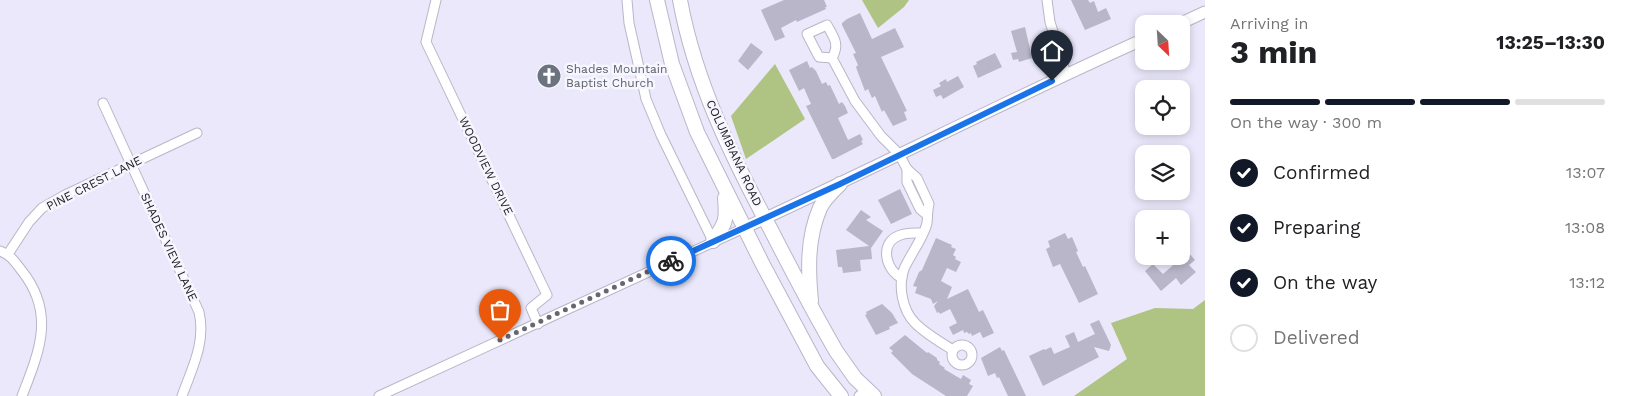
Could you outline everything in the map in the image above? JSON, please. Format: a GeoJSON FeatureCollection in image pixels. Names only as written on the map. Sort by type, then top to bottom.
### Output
{"type":"FeatureCollection","features":[{"type":"Feature","properties":{"kind":"main road","name":"COLUMBIANA ROAD"},"geometry":{"type":"LineString","coordinates":[[658,0],[672,64],[697,132],[744,228],[817,366],[841,396]]}},
{"type":"Feature","properties":{"kind":"main road","name":"COLUMBIANA ROAD"},"geometry":{"type":"LineString","coordinates":[[680,0],[685,28],[697,67],[718,123],[812,310],[836,351],[867,394]]}},
{"type":"Feature","properties":{"kind":"main road"},"geometry":{"type":"LineString","coordinates":[[697,132],[718,123]]}},
{"type":"Feature","properties":{"kind":"main road"},"geometry":{"type":"LineString","coordinates":[[812,310],[808,263],[813,228],[820,207],[840,184]]}},
{"type":"Feature","properties":{"kind":"main road"},"geometry":{"type":"LineString","coordinates":[[714,242],[723,227],[727,215],[724,187]]}},
{"type":"Feature","properties":{"kind":"main road"},"geometry":{"type":"LineString","coordinates":[[825,375],[830,396]]}},
{"type":"Feature","properties":{"kind":"street","name":"WOODVIEW DRIVE"},"geometry":{"type":"LineString","coordinates":[[436,0],[426,42],[547,295],[531,308],[538,324]]}},
{"type":"Feature","properties":{"kind":"street"},"geometry":{"type":"LineString","coordinates":[[627,0],[629,23],[646,99],[661,135],[714,242]]}},
{"type":"Feature","properties":{"kind":"street"},"geometry":{"type":"LineString","coordinates":[[1047,0],[1050,22],[1066,74]]}},
{"type":"Feature","properties":{"kind":"street"},"geometry":{"type":"LineString","coordinates":[[1190,19],[1205,12]]}},
{"type":"Feature","properties":{"kind":"street"},"geometry":{"type":"LineString","coordinates":[[378,396],[765,219],[1066,74],[1135,43]]}},
{"type":"Feature","properties":{"kind":"street"},"geometry":{"type":"LineString","coordinates":[[832,58],[855,101],[881,136],[899,154],[907,169],[917,178],[929,204],[926,214],[927,223],[904,269],[900,284],[903,298],[913,322],[953,350]]}},
{"type":"Feature","properties":{"kind":"street","name":"SHADES VIEW LANE"},"geometry":{"type":"LineString","coordinates":[[103,103],[199,312],[202,326],[200,347],[182,396]]}},
{"type":"Feature","properties":{"kind":"street","name":"PINE CREST LANE"},"geometry":{"type":"LineString","coordinates":[[4,252],[42,208],[130,163],[197,133]]}},
{"type":"Feature","properties":{"kind":"street"},"geometry":{"type":"LineString","coordinates":[[902,278],[897,276],[887,263],[886,254],[890,244],[896,236],[922,233]]}},
{"type":"Feature","properties":{"kind":"street"},"geometry":{"type":"LineString","coordinates":[[4,252],[30,281],[39,299],[42,326],[39,351],[22,396]]}},
{"type":"Feature","properties":{"kind":"green space"},"geometry":{"type":"Polygon","coordinates":[[[862,0],[909,0],[904,7],[878,28],[862,0]]]}},
{"type":"Feature","properties":{"kind":"green space"},"geometry":{"type":"Polygon","coordinates":[[[775,64],[805,119],[746,159],[731,116],[775,64]]]}},
{"type":"Feature","properties":{"kind":"green space"},"geometry":{"type":"Polygon","coordinates":[[[1205,300],[1205,396],[1074,396],[1127,359],[1111,323],[1155,308],[1193,309],[1205,300]]]}},
{"type":"Feature","properties":{"kind":"building"},"geometry":{"type":"Polygon","coordinates":[[[784,0],[824,0],[827,7],[781,28],[785,37],[775,41],[761,10],[784,0]]]}},
{"type":"Feature","properties":{"kind":"building"},"geometry":{"type":"Polygon","coordinates":[[[1071,0],[1088,0],[1090,3],[1094,1],[1098,12],[1106,8],[1111,19],[1085,30],[1071,0]]]}},
{"type":"Feature","properties":{"kind":"building"},"geometry":{"type":"Polygon","coordinates":[[[860,13],[872,39],[895,28],[904,47],[881,57],[907,111],[904,112],[907,120],[893,126],[884,110],[882,112],[875,96],[872,98],[868,89],[865,91],[856,67],[858,65],[853,54],[856,53],[842,25],[847,19],[860,13]]]}},
{"type":"Feature","properties":{"kind":"building"},"geometry":{"type":"Polygon","coordinates":[[[1025,27],[1032,58],[1019,62],[1018,59],[1013,60],[1011,53],[1017,52],[1011,31],[1025,27]]]}},
{"type":"Feature","properties":{"kind":"building"},"geometry":{"type":"Polygon","coordinates":[[[751,43],[763,52],[748,70],[738,61],[751,43]]]}},
{"type":"Feature","properties":{"kind":"building"},"geometry":{"type":"Polygon","coordinates":[[[995,53],[1002,67],[978,78],[973,66],[977,64],[976,62],[995,53]]]}},
{"type":"Feature","properties":{"kind":"building"},"geometry":{"type":"Polygon","coordinates":[[[807,61],[810,68],[812,67],[816,71],[822,84],[826,82],[828,86],[830,85],[839,104],[842,102],[845,106],[848,113],[838,118],[848,140],[860,134],[863,140],[861,141],[863,144],[834,159],[832,159],[806,106],[811,104],[804,88],[799,91],[789,70],[807,61]]]}},
{"type":"Feature","properties":{"kind":"building"},"geometry":{"type":"Polygon","coordinates":[[[958,76],[964,87],[943,99],[941,95],[936,97],[933,90],[941,86],[939,83],[946,79],[947,82],[958,76]]]}},
{"type":"Feature","properties":{"kind":"building"},"geometry":{"type":"Polygon","coordinates":[[[900,189],[912,214],[891,224],[878,200],[900,189]]]}},
{"type":"Feature","properties":{"kind":"building"},"geometry":{"type":"Polygon","coordinates":[[[861,210],[871,217],[866,220],[883,231],[871,248],[872,259],[860,260],[861,271],[843,273],[842,267],[838,267],[836,250],[869,246],[846,230],[861,210]]]}},
{"type":"Feature","properties":{"kind":"building"},"geometry":{"type":"Polygon","coordinates":[[[1065,233],[1068,239],[1072,237],[1078,251],[1076,252],[1098,294],[1079,303],[1060,264],[1053,267],[1046,249],[1050,247],[1048,241],[1065,233]]]}},
{"type":"Feature","properties":{"kind":"building"},"geometry":{"type":"Polygon","coordinates":[[[936,238],[952,245],[951,247],[956,249],[953,255],[956,257],[955,259],[961,262],[956,272],[947,268],[941,281],[952,287],[947,299],[968,289],[979,312],[983,310],[994,333],[983,338],[980,332],[972,336],[971,333],[964,333],[963,330],[953,335],[949,327],[957,323],[950,309],[940,314],[939,312],[937,313],[934,306],[938,301],[933,304],[931,299],[915,293],[917,287],[913,286],[936,238]]]}},
{"type":"Feature","properties":{"kind":"building"},"geometry":{"type":"Polygon","coordinates":[[[1190,254],[1195,260],[1190,264],[1190,254]]]}},
{"type":"Feature","properties":{"kind":"building"},"geometry":{"type":"Polygon","coordinates":[[[1154,265],[1163,274],[1173,265],[1189,265],[1196,272],[1181,285],[1176,278],[1161,291],[1145,271],[1154,265]]]}},
{"type":"Feature","properties":{"kind":"building"},"geometry":{"type":"Polygon","coordinates":[[[882,304],[892,313],[898,323],[876,335],[865,315],[867,314],[866,312],[882,304]]]}},
{"type":"Feature","properties":{"kind":"building"},"geometry":{"type":"Polygon","coordinates":[[[1099,320],[1111,345],[1109,351],[1094,347],[1099,357],[1043,386],[1029,356],[1051,347],[1054,354],[1070,347],[1065,336],[1074,332],[1078,342],[1095,334],[1090,324],[1099,320]]]}},
{"type":"Feature","properties":{"kind":"building"},"geometry":{"type":"Polygon","coordinates":[[[905,335],[927,353],[937,358],[940,362],[939,364],[944,369],[961,379],[963,375],[971,380],[969,384],[973,386],[967,396],[946,396],[912,374],[891,353],[893,351],[889,348],[905,335]]]}},
{"type":"Feature","properties":{"kind":"building"},"geometry":{"type":"Polygon","coordinates":[[[1000,347],[1002,351],[1004,350],[1026,396],[1008,396],[999,377],[997,378],[995,373],[988,376],[981,358],[1000,347]]]}},
{"type":"Feature","properties":{"kind":"way so far"},"geometry":{"type":"LineString","coordinates":[[500,340],[671,261]]}},
{"type":"Feature","properties":{"kind":"place","name":"Shades Mountain Baptist Church"},"geometry":{"type":"Point","coordinates":[549,76]}},
{"type":"Feature","properties":{"kind":"route"},"geometry":{"type":"LineString","coordinates":[[671,261],[840,184],[1052,81]]}}]}
